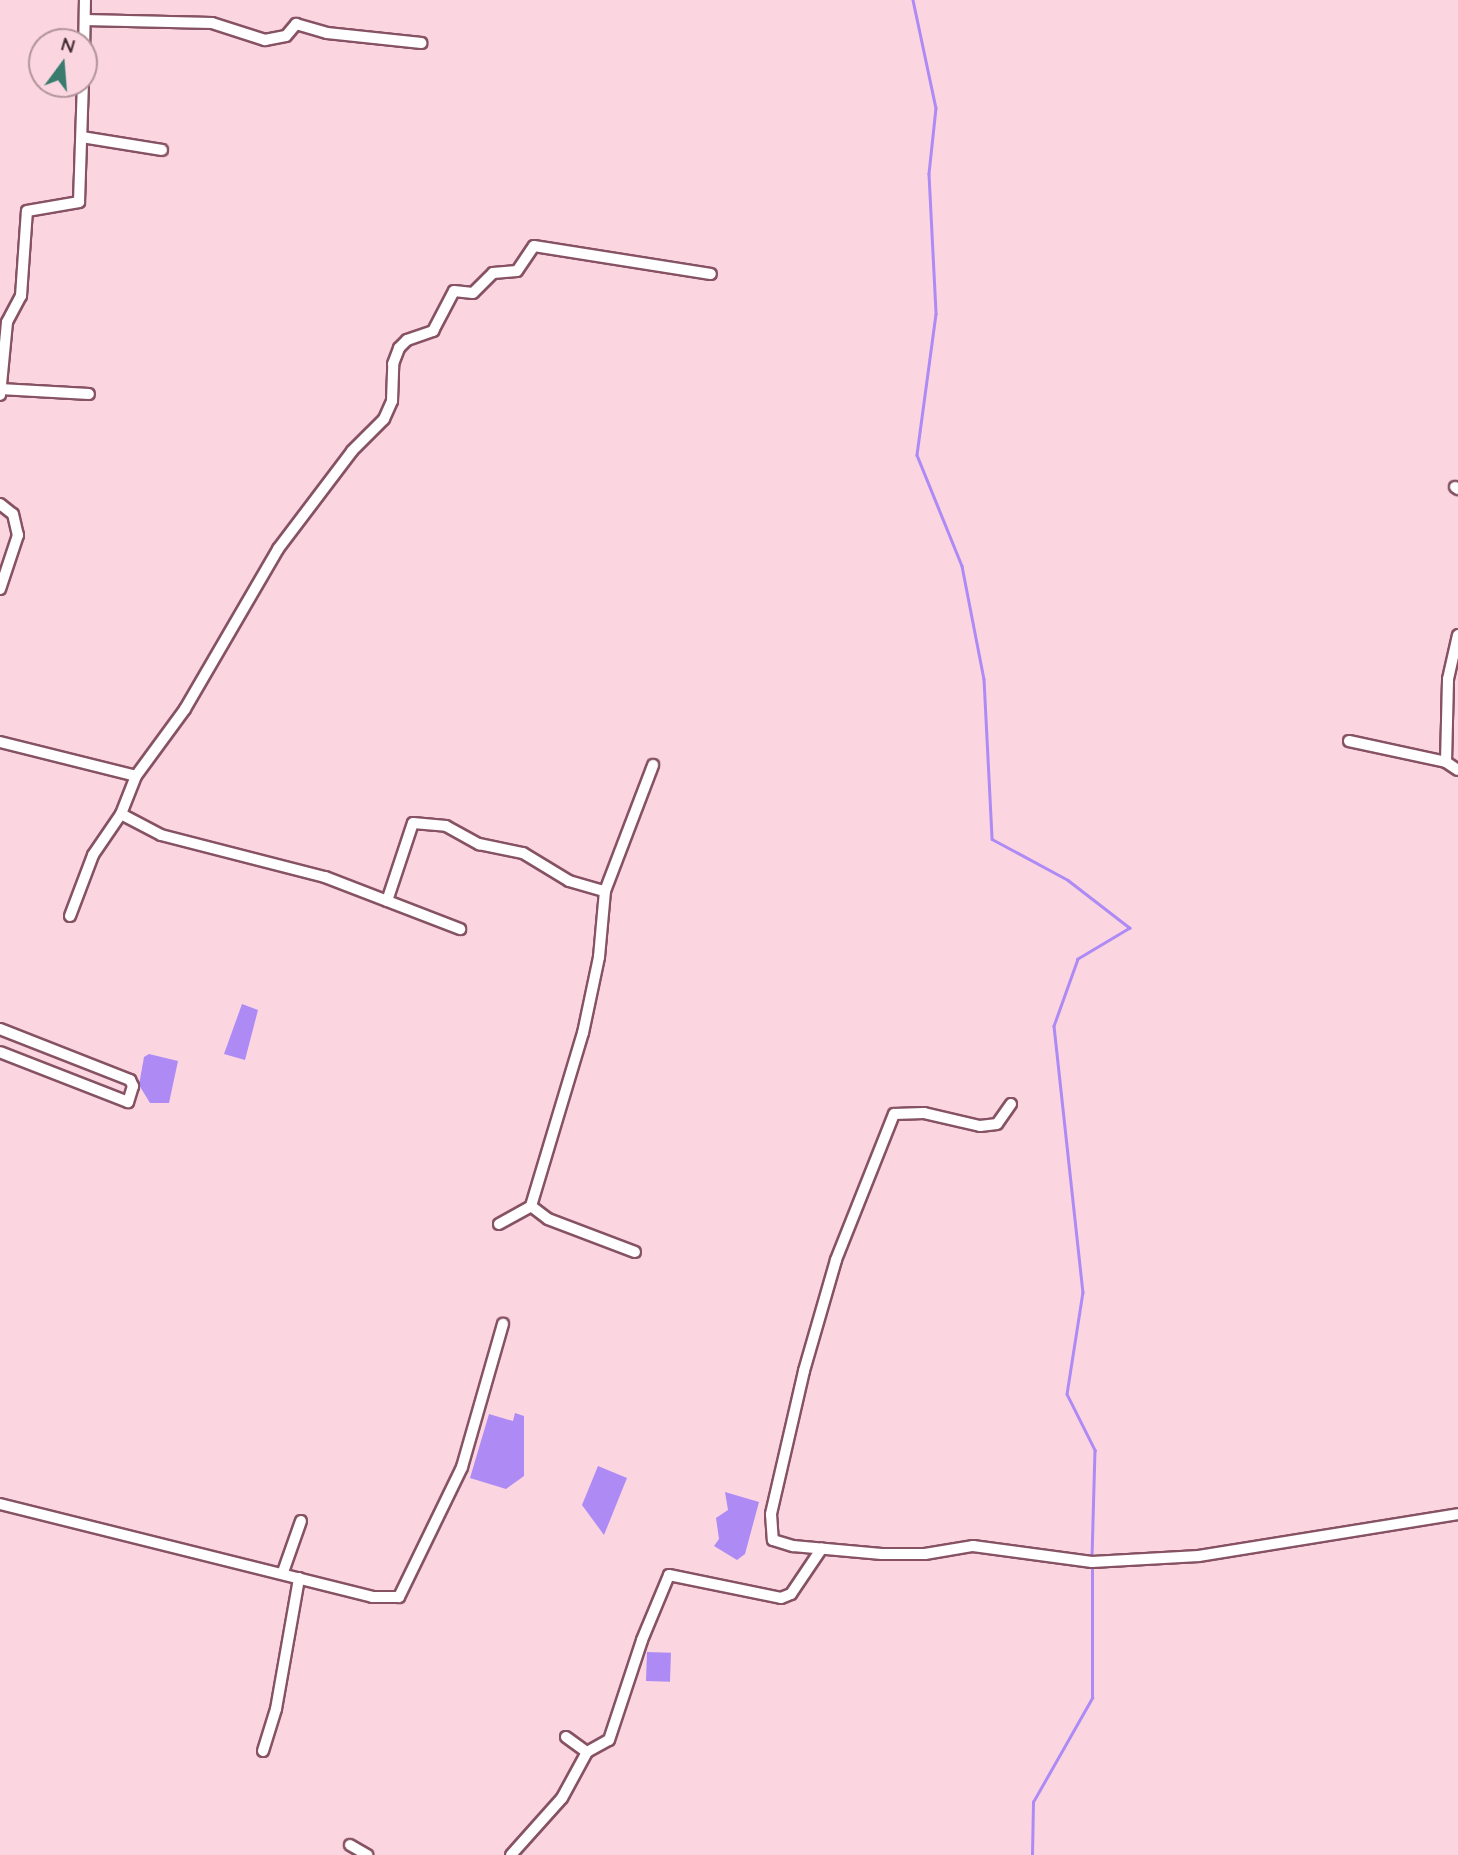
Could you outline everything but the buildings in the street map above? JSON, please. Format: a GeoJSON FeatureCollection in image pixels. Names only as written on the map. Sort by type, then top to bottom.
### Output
{"type":"FeatureCollection","features":[{"type":"Feature","properties":{"kind":"street"},"geometry":{"type":"LineString","coordinates":[[85,0],[85,28]]}},
{"type":"Feature","properties":{"kind":"street"},"geometry":{"type":"LineString","coordinates":[[85,20],[212,23],[265,40],[286,36],[296,23],[327,33],[421,43]]}},
{"type":"Feature","properties":{"kind":"street"},"geometry":{"type":"LineString","coordinates":[[0,395],[7,322],[21,296],[27,211],[79,202],[83,98]]}},
{"type":"Feature","properties":{"kind":"street"},"geometry":{"type":"LineString","coordinates":[[82,137],[162,150]]}},
{"type":"Feature","properties":{"kind":"street"},"geometry":{"type":"LineString","coordinates":[[70,916],[93,855],[121,814],[136,776],[185,709],[278,550],[352,451],[384,419],[392,401],[393,364],[399,348],[407,340],[433,331],[454,291],[473,293],[493,273],[517,271],[534,246],[711,274]]}},
{"type":"Feature","properties":{"kind":"street"},"geometry":{"type":"LineString","coordinates":[[0,389],[89,394]]}},
{"type":"Feature","properties":{"kind":"street"},"geometry":{"type":"LineString","coordinates":[[0,504],[13,514],[18,535],[0,589]]}},
{"type":"Feature","properties":{"kind":"street"},"geometry":{"type":"LineString","coordinates":[[1446,762],[1448,679],[1458,635]]}},
{"type":"Feature","properties":{"kind":"street"},"geometry":{"type":"LineString","coordinates":[[1349,741],[1446,762],[1458,770]]}},
{"type":"Feature","properties":{"kind":"street"},"geometry":{"type":"LineString","coordinates":[[0,742],[136,776]]}},
{"type":"Feature","properties":{"kind":"street"},"geometry":{"type":"LineString","coordinates":[[499,1224],[531,1206],[583,1033],[599,957],[605,891],[653,765]]}},
{"type":"Feature","properties":{"kind":"street"},"geometry":{"type":"LineString","coordinates":[[121,814],[162,835],[325,877],[460,929]]}},
{"type":"Feature","properties":{"kind":"street"},"geometry":{"type":"LineString","coordinates":[[387,901],[413,823],[446,826],[479,844],[523,853],[569,881],[605,891]]}},
{"type":"Feature","properties":{"kind":"street"},"geometry":{"type":"LineString","coordinates":[[0,1028],[130,1080],[133,1086],[128,1102],[0,1052]]}},
{"type":"Feature","properties":{"kind":"street"},"geometry":{"type":"LineString","coordinates":[[1011,1104],[998,1124],[980,1126],[924,1113],[894,1114],[836,1261],[785,1442],[771,1514],[773,1540],[821,1548],[925,1554],[973,1546],[1105,1561],[1199,1556],[1458,1514]]}},
{"type":"Feature","properties":{"kind":"street"},"geometry":{"type":"LineString","coordinates":[[531,1206],[548,1219],[635,1252]]}},
{"type":"Feature","properties":{"kind":"street"},"geometry":{"type":"LineString","coordinates":[[0,1504],[283,1572],[372,1597],[399,1597],[404,1593],[462,1466],[503,1324]]}},
{"type":"Feature","properties":{"kind":"street"},"geometry":{"type":"LineString","coordinates":[[283,1572],[301,1521]]}},
{"type":"Feature","properties":{"kind":"street"},"geometry":{"type":"LineString","coordinates":[[511,1855],[562,1798],[587,1752],[609,1740],[642,1640],[669,1575],[781,1598],[791,1594],[821,1548]]}},
{"type":"Feature","properties":{"kind":"street"},"geometry":{"type":"LineString","coordinates":[[263,1751],[275,1709],[299,1578]]}},
{"type":"Feature","properties":{"kind":"street"},"geometry":{"type":"LineString","coordinates":[[566,1737],[587,1752]]}},
{"type":"Feature","properties":{"kind":"street"},"geometry":{"type":"LineString","coordinates":[[350,1845],[367,1855]]}},
{"type":"Feature","properties":{"kind":"shaded area"},"geometry":{"type":"Polygon","coordinates":[[[242,1004],[258,1010],[245,1060],[224,1054],[242,1004]]]}},
{"type":"Feature","properties":{"kind":"shaded area"},"geometry":{"type":"Polygon","coordinates":[[[149,1054],[178,1061],[169,1103],[150,1103],[139,1085],[144,1057],[149,1054]]]}},
{"type":"Feature","properties":{"kind":"shaded area"},"geometry":{"type":"Polygon","coordinates":[[[515,1413],[524,1416],[524,1476],[506,1489],[470,1478],[489,1414],[513,1421],[515,1413]]]}},
{"type":"Feature","properties":{"kind":"shaded area"},"geometry":{"type":"Polygon","coordinates":[[[598,1466],[627,1478],[604,1535],[582,1505],[598,1466]]]}},
{"type":"Feature","properties":{"kind":"shaded area"},"geometry":{"type":"Polygon","coordinates":[[[725,1492],[759,1502],[745,1554],[737,1560],[714,1546],[719,1539],[716,1518],[728,1510],[725,1492]]]}},
{"type":"Feature","properties":{"kind":"shaded area"},"geometry":{"type":"Polygon","coordinates":[[[647,1652],[671,1653],[670,1682],[646,1681],[647,1652]]]}},
{"type":"Feature","properties":{"kind":"waterway"},"geometry":{"type":"LineString","coordinates":[[913,0],[936,108],[929,174],[936,314],[917,455],[962,566],[984,679],[992,839],[1068,880],[1130,928],[1078,959],[1054,1026],[1083,1292],[1067,1394],[1095,1450],[1092,1559]]}},
{"type":"Feature","properties":{"kind":"waterway"},"geometry":{"type":"LineString","coordinates":[[1032,1855],[1033,1802],[1092,1698],[1092,1566]]}}]}
